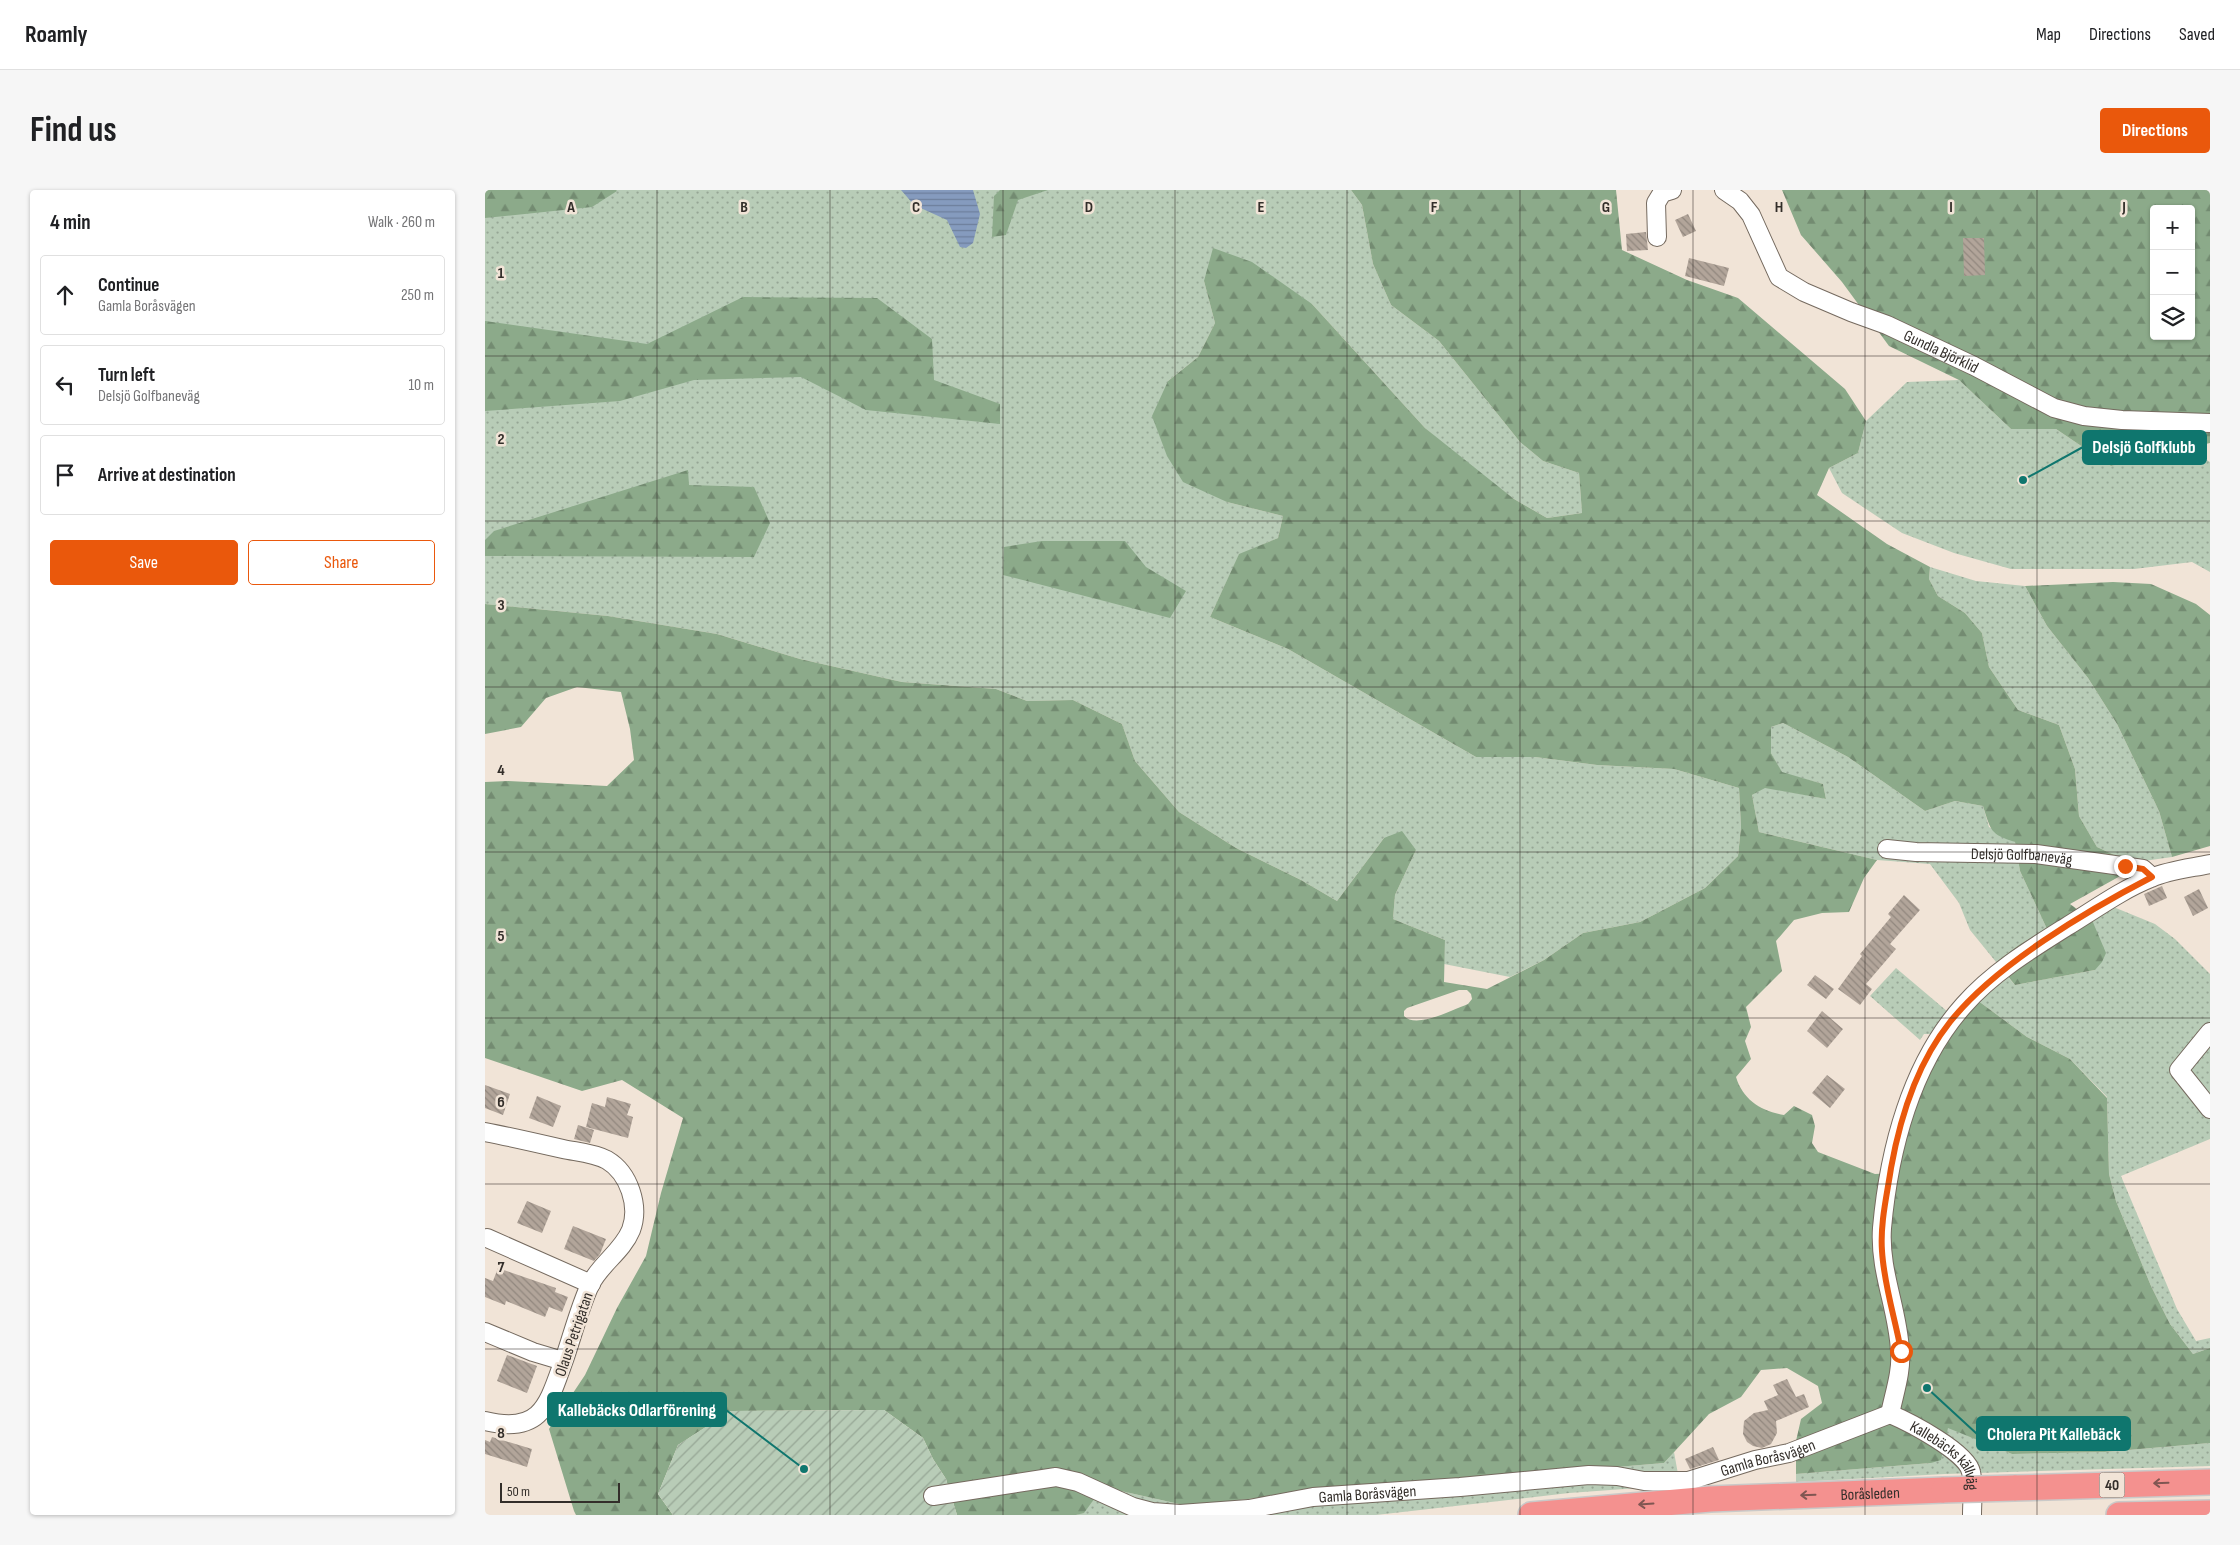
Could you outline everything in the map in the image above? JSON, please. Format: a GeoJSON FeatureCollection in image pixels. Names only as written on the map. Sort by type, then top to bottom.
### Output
{"type":"FeatureCollection","features":[{"type":"Feature","properties":{"kind":"highway","name":"Boråsleden"},"geometry":{"type":"LineString","coordinates":[[1531,1515],[1710,1499],[2210,1482]]}},
{"type":"Feature","properties":{"kind":"highway","name":"40"},"geometry":{"type":"LineString","coordinates":[[2119,1515],[2210,1512]]}},
{"type":"Feature","properties":{"kind":"street"},"geometry":{"type":"LineString","coordinates":[[1657,237],[1656,203],[1662,193],[1673,190]]}},
{"type":"Feature","properties":{"kind":"street","name":"Gundla Björklid"},"geometry":{"type":"LineString","coordinates":[[1724,190],[1740,201],[1751,215],[1779,277],[1804,292],[1887,325],[1974,366],[2055,408],[2084,416],[2122,420],[2210,423]]}},
{"type":"Feature","properties":{"kind":"street","name":"Delsjö Golfbaneväg"},"geometry":{"type":"LineString","coordinates":[[1887,849],[1915,852],[2036,854],[2143,869],[2152,877]]}},
{"type":"Feature","properties":{"kind":"street"},"geometry":{"type":"LineString","coordinates":[[1890,1414],[1901,1351],[1884,1272],[1882,1228],[1895,1149],[1902,1122],[1920,1074],[1949,1023],[1983,986],[2060,931],[2152,877],[2210,864]]}},
{"type":"Feature","properties":{"kind":"street"},"geometry":{"type":"LineString","coordinates":[[2210,1032],[2179,1070],[2210,1108]]}},
{"type":"Feature","properties":{"kind":"street","name":"Olaus Petrigatan"},"geometry":{"type":"LineString","coordinates":[[485,1132],[601,1158],[614,1166],[624,1178],[634,1202],[634,1217],[631,1230],[619,1249],[591,1284],[556,1386],[543,1410],[522,1423],[513,1426],[485,1420]]}},
{"type":"Feature","properties":{"kind":"street"},"geometry":{"type":"LineString","coordinates":[[487,1238],[591,1284]]}},
{"type":"Feature","properties":{"kind":"street"},"geometry":{"type":"LineString","coordinates":[[485,1332],[533,1352],[563,1361]]}},
{"type":"Feature","properties":{"kind":"street","name":"Gamla Boråsvägen"},"geometry":{"type":"LineString","coordinates":[[933,1496],[1056,1477],[1078,1482],[1133,1507],[1152,1512],[1180,1514],[1249,1509],[1313,1497],[1451,1488],[1589,1475],[1617,1476],[1644,1481],[1699,1479],[1755,1460],[1789,1453],[1890,1414]]}},
{"type":"Feature","properties":{"kind":"street","name":"Kallebäcks källväg"},"geometry":{"type":"LineString","coordinates":[[1890,1414],[1905,1420],[1941,1443],[1967,1464],[1971,1473],[1972,1515]]}},
{"type":"Feature","properties":{"kind":"green space"},"geometry":{"type":"Polygon","coordinates":[[[485,190],[1351,190],[1362,205],[1373,264],[1391,305],[1439,341],[1520,442],[1543,461],[1579,473],[1582,513],[1547,518],[1514,499],[1462,460],[1425,428],[1312,304],[1204,281],[1215,323],[1198,357],[1168,381],[1227,502],[1283,516],[1278,538],[1239,555],[1210,617],[1288,649],[1476,757],[1535,757],[1597,765],[1674,769],[1739,788],[1741,827],[1738,856],[1705,888],[1640,922],[1583,933],[1544,960],[1510,977],[1444,964],[1445,940],[1393,919],[1395,895],[1416,850],[1384,838],[1337,901],[1301,880],[1236,848],[1179,812],[1135,761],[1122,724],[1073,700],[1027,701],[996,689],[902,682],[800,659],[717,634],[608,616],[485,604],[485,190]]]}},
{"type":"Feature","properties":{"kind":"green space"},"geometry":{"type":"Polygon","coordinates":[[[485,190],[617,191],[592,207],[485,218],[485,190]]]}},
{"type":"Feature","properties":{"kind":"green space"},"geometry":{"type":"Polygon","coordinates":[[[1000,190],[1048,190],[1018,200],[1006,235],[992,237],[994,196],[1000,190]]]}},
{"type":"Feature","properties":{"kind":"green space"},"geometry":{"type":"Polygon","coordinates":[[[1351,190],[1616,190],[1622,250],[1687,280],[1738,298],[1845,389],[1866,421],[1858,453],[1829,468],[1817,495],[1887,544],[1930,567],[1929,579],[1938,596],[1965,613],[1982,633],[1989,667],[2018,710],[2059,725],[2075,769],[2079,816],[2097,847],[2121,858],[2122,875],[2070,904],[2092,920],[2106,953],[2102,962],[2095,970],[2015,985],[1996,962],[2020,944],[2047,929],[2020,871],[2015,842],[1996,834],[1990,826],[1983,806],[1955,801],[1925,811],[1848,757],[1783,723],[1771,727],[1771,753],[1782,772],[1823,784],[1826,799],[1765,788],[1752,795],[1759,832],[1877,860],[1864,878],[1849,912],[1822,913],[1794,920],[1776,941],[1782,971],[1746,1007],[1751,1027],[1745,1041],[1751,1059],[1736,1077],[1748,1098],[1768,1111],[1784,1115],[1794,1106],[1812,1115],[1815,1126],[1812,1143],[1818,1152],[1875,1174],[1895,1173],[1903,1136],[1938,1050],[1977,1000],[2027,1037],[2070,1059],[2107,1098],[2109,1174],[2116,1201],[2151,1286],[2170,1324],[2193,1354],[2210,1348],[2210,1443],[2105,1452],[2012,1454],[1948,1428],[1941,1460],[1931,1463],[1796,1474],[1796,1441],[1801,1419],[1822,1403],[1818,1386],[1787,1368],[1761,1370],[1741,1397],[1709,1414],[1664,1463],[1291,1494],[1188,1506],[1103,1487],[1084,1513],[1076,1515],[957,1515],[946,1479],[933,1459],[923,1438],[884,1410],[731,1411],[678,1445],[658,1494],[673,1515],[576,1515],[549,1429],[585,1375],[617,1308],[646,1256],[661,1193],[683,1118],[622,1080],[582,1091],[485,1058],[485,782],[508,781],[607,786],[634,760],[630,729],[621,692],[577,687],[546,698],[521,727],[485,734],[485,604],[608,616],[717,634],[800,659],[902,682],[996,689],[1027,701],[1073,700],[1122,724],[1135,761],[1179,812],[1236,848],[1301,880],[1337,901],[1384,838],[1402,831],[1416,850],[1395,895],[1393,919],[1445,940],[1444,982],[1487,989],[1544,960],[1583,933],[1640,922],[1705,888],[1738,856],[1741,827],[1739,788],[1674,769],[1597,765],[1535,757],[1476,757],[1288,649],[1210,617],[1239,554],[1278,538],[1283,516],[1227,502],[1183,482],[1167,456],[1152,416],[1168,381],[1198,357],[1215,323],[1204,281],[1213,248],[1252,262],[1312,304],[1425,428],[1514,499],[1547,518],[1582,513],[1579,473],[1543,461],[1520,442],[1439,341],[1391,305],[1373,264],[1362,205],[1351,190]],[[1459,990],[1407,1008],[1404,1011],[1404,1016],[1417,1020],[1425,1019],[1468,1004],[1472,999],[1471,994],[1467,990],[1459,990]]]}},
{"type":"Feature","properties":{"kind":"green space"},"geometry":{"type":"Polygon","coordinates":[[[1782,190],[2210,190],[2210,443],[2111,466],[2056,429],[2011,429],[1959,380],[1889,346],[1842,282],[1801,235],[1782,190]]]}},
{"type":"Feature","properties":{"kind":"green space"},"geometry":{"type":"Polygon","coordinates":[[[743,297],[877,298],[932,339],[934,380],[1000,404],[1000,424],[866,410],[801,377],[694,380],[620,401],[485,411],[485,321],[647,344],[743,297]]]}},
{"type":"Feature","properties":{"kind":"green space"},"geometry":{"type":"Polygon","coordinates":[[[1959,380],[2011,429],[2056,429],[2111,466],[2188,448],[2210,462],[2210,572],[2192,562],[2134,569],[2011,569],[1954,553],[1902,533],[1842,493],[1829,468],[1858,453],[1866,421],[1907,382],[1959,380]]]}},
{"type":"Feature","properties":{"kind":"green space"},"geometry":{"type":"Polygon","coordinates":[[[688,470],[689,485],[754,487],[770,523],[754,557],[485,556],[485,540],[494,531],[688,470]]]}},
{"type":"Feature","properties":{"kind":"green space"},"geometry":{"type":"Polygon","coordinates":[[[1042,541],[1125,541],[1146,567],[1186,591],[1170,618],[1003,575],[1004,547],[1042,541]]]}},
{"type":"Feature","properties":{"kind":"green space"},"geometry":{"type":"Polygon","coordinates":[[[1930,567],[1976,581],[2025,586],[2047,626],[2088,678],[2117,724],[2159,811],[2172,857],[2144,861],[2121,858],[2097,847],[2079,816],[2075,769],[2059,725],[2018,710],[1989,667],[1982,633],[1965,613],[1938,596],[1929,579],[1930,567]]]}},
{"type":"Feature","properties":{"kind":"green space"},"geometry":{"type":"Polygon","coordinates":[[[2113,582],[2151,584],[2196,604],[2210,615],[2210,846],[2172,857],[2159,811],[2117,724],[2088,678],[2047,626],[2025,586],[2113,582]]]}},
{"type":"Feature","properties":{"kind":"green space"},"geometry":{"type":"Polygon","coordinates":[[[1783,723],[1848,757],[1925,811],[1955,801],[1983,806],[1989,827],[2015,842],[2020,871],[2047,929],[2020,944],[1996,962],[1970,930],[1959,903],[1930,864],[1877,860],[1759,832],[1752,795],[1765,787],[1826,799],[1823,784],[1782,773],[1771,753],[1771,727],[1783,723]]]}},
{"type":"Feature","properties":{"kind":"green space"},"geometry":{"type":"Polygon","coordinates":[[[2111,906],[2155,924],[2175,939],[2210,974],[2210,1139],[2121,1176],[2177,1309],[2196,1341],[2210,1338],[2210,1348],[2193,1354],[2170,1324],[2151,1286],[2116,1201],[2109,1174],[2107,1097],[2070,1059],[2027,1037],[1977,1000],[2006,975],[2015,985],[2095,970],[2092,920],[2111,906]]]}},
{"type":"Feature","properties":{"kind":"green space"},"geometry":{"type":"Polygon","coordinates":[[[1896,968],[1948,1012],[1932,1034],[1924,1034],[1920,1040],[1870,996],[1896,968]]]}},
{"type":"Feature","properties":{"kind":"green space"},"geometry":{"type":"Polygon","coordinates":[[[884,1410],[923,1438],[933,1459],[946,1479],[957,1515],[673,1515],[658,1494],[678,1445],[730,1411],[884,1410]]]}},
{"type":"Feature","properties":{"kind":"green space"},"geometry":{"type":"Polygon","coordinates":[[[1948,1427],[2012,1454],[2105,1452],[2210,1443],[2210,1466],[1945,1474],[1796,1482],[1796,1474],[1931,1463],[1948,1427]]]}},
{"type":"Feature","properties":{"kind":"green space"},"geometry":{"type":"Polygon","coordinates":[[[1674,1452],[1680,1485],[1569,1493],[1376,1515],[1076,1515],[1084,1512],[1103,1487],[1188,1506],[1291,1494],[1664,1463],[1674,1452]]]}},
{"type":"Feature","properties":{"kind":"water"},"geometry":{"type":"Polygon","coordinates":[[[901,190],[973,190],[980,214],[973,243],[966,248],[960,247],[947,220],[914,205],[901,190]]]}},
{"type":"Feature","properties":{"kind":"building"},"geometry":{"type":"Polygon","coordinates":[[[1688,214],[1696,231],[1683,237],[1675,220],[1688,214]]]}},
{"type":"Feature","properties":{"kind":"building"},"geometry":{"type":"Polygon","coordinates":[[[1646,232],[1648,250],[1627,251],[1626,234],[1646,232]]]}},
{"type":"Feature","properties":{"kind":"building"},"geometry":{"type":"Polygon","coordinates":[[[1963,238],[1984,238],[1985,275],[1964,276],[1963,238]]]}},
{"type":"Feature","properties":{"kind":"building"},"geometry":{"type":"Polygon","coordinates":[[[1689,258],[1729,268],[1724,286],[1685,276],[1689,258]]]}},
{"type":"Feature","properties":{"kind":"building"},"geometry":{"type":"Polygon","coordinates":[[[2162,886],[2167,898],[2149,906],[2144,894],[2162,886]]]}},
{"type":"Feature","properties":{"kind":"building"},"geometry":{"type":"Polygon","coordinates":[[[2199,889],[2208,908],[2193,916],[2184,897],[2199,889]]]}},
{"type":"Feature","properties":{"kind":"building"},"geometry":{"type":"Polygon","coordinates":[[[1904,895],[1920,910],[1890,944],[1896,949],[1866,984],[1872,989],[1860,1005],[1838,989],[1862,956],[1860,954],[1891,917],[1888,914],[1904,895]]]}},
{"type":"Feature","properties":{"kind":"building"},"geometry":{"type":"Polygon","coordinates":[[[1815,975],[1834,989],[1826,999],[1807,985],[1815,975]]]}},
{"type":"Feature","properties":{"kind":"building"},"geometry":{"type":"Polygon","coordinates":[[[1822,1011],[1843,1029],[1827,1048],[1807,1031],[1822,1011]]]}},
{"type":"Feature","properties":{"kind":"building"},"geometry":{"type":"Polygon","coordinates":[[[1827,1075],[1845,1089],[1830,1108],[1812,1093],[1827,1075]]]}},
{"type":"Feature","properties":{"kind":"building"},"geometry":{"type":"Polygon","coordinates":[[[485,1085],[510,1094],[503,1115],[485,1108],[485,1085]]]}},
{"type":"Feature","properties":{"kind":"building"},"geometry":{"type":"Polygon","coordinates":[[[537,1096],[561,1106],[553,1127],[529,1118],[537,1096]]]}},
{"type":"Feature","properties":{"kind":"building"},"geometry":{"type":"Polygon","coordinates":[[[607,1097],[631,1104],[627,1115],[633,1117],[628,1138],[586,1127],[592,1103],[605,1107],[607,1097]]]}},
{"type":"Feature","properties":{"kind":"building"},"geometry":{"type":"Polygon","coordinates":[[[578,1125],[594,1130],[590,1143],[574,1139],[578,1125]]]}},
{"type":"Feature","properties":{"kind":"building"},"geometry":{"type":"Polygon","coordinates":[[[527,1201],[551,1211],[542,1233],[517,1223],[527,1201]]]}},
{"type":"Feature","properties":{"kind":"building"},"geometry":{"type":"Polygon","coordinates":[[[573,1226],[606,1239],[600,1254],[594,1261],[564,1249],[573,1226]]]}},
{"type":"Feature","properties":{"kind":"building"},"geometry":{"type":"Polygon","coordinates":[[[498,1268],[556,1288],[555,1292],[568,1297],[562,1312],[549,1307],[545,1317],[506,1301],[505,1305],[485,1297],[485,1278],[493,1281],[498,1268]]]}},
{"type":"Feature","properties":{"kind":"building"},"geometry":{"type":"Polygon","coordinates":[[[507,1355],[537,1366],[527,1393],[497,1381],[507,1355]]]}},
{"type":"Feature","properties":{"kind":"building"},"geometry":{"type":"Polygon","coordinates":[[[1787,1379],[1796,1397],[1804,1394],[1809,1407],[1776,1421],[1777,1433],[1771,1444],[1762,1448],[1753,1446],[1747,1442],[1743,1434],[1744,1421],[1754,1413],[1768,1410],[1764,1401],[1778,1395],[1773,1385],[1787,1379]]]}},
{"type":"Feature","properties":{"kind":"building"},"geometry":{"type":"Polygon","coordinates":[[[492,1437],[532,1449],[527,1467],[485,1454],[485,1440],[490,1442],[492,1437]]]}},
{"type":"Feature","properties":{"kind":"building"},"geometry":{"type":"Polygon","coordinates":[[[1713,1447],[1719,1460],[1690,1469],[1685,1459],[1713,1447]]]}},
{"type":"Feature","properties":{"kind":"place","name":"Delsjö Golfklubb"},"geometry":{"type":"Point","coordinates":[2023,480]}},
{"type":"Feature","properties":{"kind":"place","name":"Cholera Pit Kallebäck"},"geometry":{"type":"Point","coordinates":[1927,1388]}},
{"type":"Feature","properties":{"kind":"place","name":"Kallebäcks Odlarförening"},"geometry":{"type":"Point","coordinates":[804,1469]}},
{"type":"Feature","properties":{"kind":"route"},"geometry":{"type":"LineString","coordinates":[[1901,1351],[1884,1272],[1882,1228],[1895,1149],[1902,1122],[1920,1074],[1949,1023],[1965,1003],[1983,986],[2060,931],[2152,877],[2143,869],[2125,866]]}}]}
